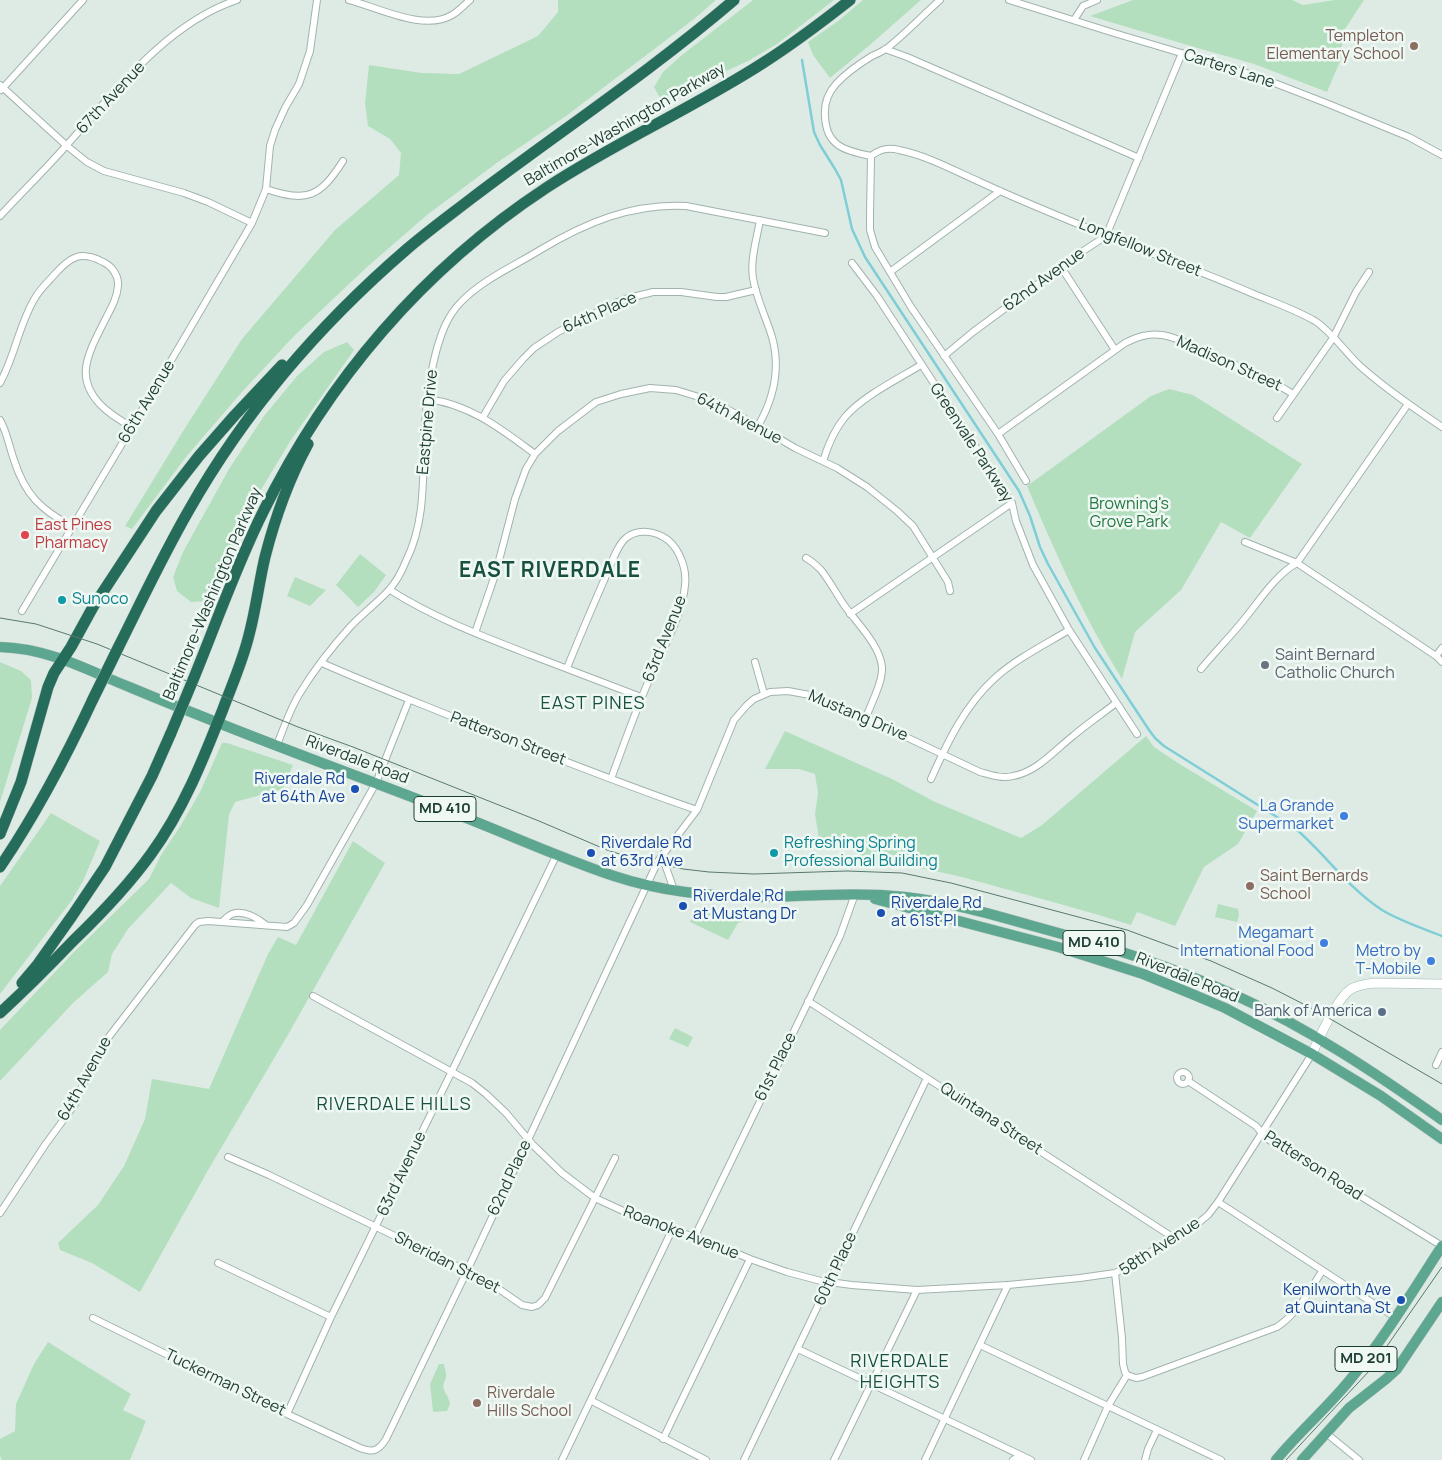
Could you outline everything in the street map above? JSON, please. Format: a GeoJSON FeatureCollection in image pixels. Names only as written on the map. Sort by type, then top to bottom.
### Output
{"type":"FeatureCollection","features":[{"type":"Feature","properties":{"kind":"highway","name":"Baltimore-Washington Parkway"},"geometry":{"type":"LineString","coordinates":[[0,867],[47,791],[73,742],[172,540],[211,474],[270,390],[309,344],[342,310],[378,275],[434,226],[644,71],[734,0]]}},
{"type":"Feature","properties":{"kind":"highway","name":"Baltimore-Washington Parkway"},"geometry":{"type":"LineString","coordinates":[[0,1006],[38,964],[105,867],[137,806],[171,733],[248,543],[278,482],[335,390],[378,335],[437,273],[526,202],[570,173],[762,63],[850,0]]}},
{"type":"Feature","properties":{"kind":"highway"},"geometry":{"type":"LineString","coordinates":[[0,1012],[20,995],[113,901],[151,853],[182,804],[218,723],[234,680],[249,635],[272,533],[298,465],[325,418],[407,303]]}},
{"type":"Feature","properties":{"kind":"highway"},"geometry":{"type":"LineString","coordinates":[[0,834],[21,782],[54,673],[71,647],[92,607],[138,536],[199,456],[277,370],[342,310]]}},
{"type":"Feature","properties":{"kind":"main road","name":"Riverdale Road"},"geometry":{"type":"LineString","coordinates":[[0,647],[34,650],[62,659],[218,723],[616,876],[647,885],[713,894],[748,896],[855,894],[902,896],[938,901],[1071,936],[1156,963],[1246,1000],[1319,1040]]}},
{"type":"Feature","properties":{"kind":"main road","name":"Riverdale Road"},"geometry":{"type":"LineString","coordinates":[[855,894],[1038,942],[1144,974],[1225,1008],[1312,1054]]}},
{"type":"Feature","properties":{"kind":"main road","name":"MD 410"},"geometry":{"type":"LineString","coordinates":[[1319,1040],[1384,1079],[1442,1120]]}},
{"type":"Feature","properties":{"kind":"main road","name":"MD 410"},"geometry":{"type":"LineString","coordinates":[[1312,1054],[1372,1090],[1442,1140]]}},
{"type":"Feature","properties":{"kind":"main road"},"geometry":{"type":"LineString","coordinates":[[1410,1116],[1442,1144]]}},
{"type":"Feature","properties":{"kind":"main road","name":"MD 201"},"geometry":{"type":"LineString","coordinates":[[1276,1460],[1348,1382],[1380,1340],[1442,1246]]}},
{"type":"Feature","properties":{"kind":"main road","name":"MD 201"},"geometry":{"type":"LineString","coordinates":[[1302,1460],[1349,1408],[1386,1379],[1396,1368],[1442,1302]]}},
{"type":"Feature","properties":{"kind":"street"},"geometry":{"type":"LineString","coordinates":[[82,0],[1,88],[87,162],[104,171],[184,193],[252,222]]}},
{"type":"Feature","properties":{"kind":"street","name":"67th Avenue"},"geometry":{"type":"LineString","coordinates":[[0,216],[67,146],[109,98],[168,41],[193,21],[237,0]]}},
{"type":"Feature","properties":{"kind":"street","name":"66th Avenue"},"geometry":{"type":"LineString","coordinates":[[22,611],[252,222],[266,189],[270,146],[279,122],[295,92],[310,51],[317,0]]}},
{"type":"Feature","properties":{"kind":"street"},"geometry":{"type":"LineString","coordinates":[[349,0],[416,20],[428,21],[451,16],[470,0]]}},
{"type":"Feature","properties":{"kind":"street"},"geometry":{"type":"LineString","coordinates":[[871,156],[851,151],[832,141],[828,134],[825,120],[826,102],[834,86],[858,65],[885,50],[940,0]]}},
{"type":"Feature","properties":{"kind":"street","name":"Carters Lane"},"geometry":{"type":"LineString","coordinates":[[1009,0],[1259,77],[1409,137],[1442,155]]}},
{"type":"Feature","properties":{"kind":"street"},"geometry":{"type":"LineString","coordinates":[[1074,20],[1083,6],[1097,0]]}},
{"type":"Feature","properties":{"kind":"street"},"geometry":{"type":"LineString","coordinates":[[885,50],[907,57],[1139,158]]}},
{"type":"Feature","properties":{"kind":"street"},"geometry":{"type":"LineString","coordinates":[[1106,236],[1182,53]]}},
{"type":"Feature","properties":{"kind":"street","name":"Longfellow Street"},"geometry":{"type":"LineString","coordinates":[[871,156],[878,150],[885,149],[897,149],[912,153],[1106,236],[1240,288],[1300,314],[1316,322],[1373,378],[1442,427]]}},
{"type":"Feature","properties":{"kind":"street","name":"Greenvale Parkway"},"geometry":{"type":"LineString","coordinates":[[871,156],[870,230],[875,247],[911,307],[998,434],[1026,481]]}},
{"type":"Feature","properties":{"kind":"street"},"geometry":{"type":"LineString","coordinates":[[266,189],[288,195],[306,195],[315,192],[332,178],[343,160]]}},
{"type":"Feature","properties":{"kind":"street"},"geometry":{"type":"LineString","coordinates":[[890,272],[1000,191]]}},
{"type":"Feature","properties":{"kind":"street","name":"Eastpine Drive"},"geometry":{"type":"LineString","coordinates":[[276,745],[300,694],[352,624],[390,590],[407,560],[416,536],[421,514],[431,374],[446,322],[467,296],[489,280],[566,234],[618,213],[639,209],[670,205],[686,206],[825,233]]}},
{"type":"Feature","properties":{"kind":"street"},"geometry":{"type":"LineString","coordinates":[[758,426],[765,414],[774,388],[777,367],[772,338],[753,276],[753,262],[760,220]]}},
{"type":"Feature","properties":{"kind":"street","name":"62nd Avenue"},"geometry":{"type":"LineString","coordinates":[[944,356],[973,332],[1106,236]]}},
{"type":"Feature","properties":{"kind":"street"},"geometry":{"type":"LineString","coordinates":[[0,382],[36,296],[70,259],[80,256],[96,259],[112,268],[119,283],[115,301],[92,347],[86,366],[88,382],[94,397],[104,410],[132,427]]}},
{"type":"Feature","properties":{"kind":"street","name":"Greenvale Parkway"},"geometry":{"type":"LineString","coordinates":[[852,263],[878,296],[1012,503],[1016,521],[1033,565],[1069,630],[1137,734]]}},
{"type":"Feature","properties":{"kind":"street"},"geometry":{"type":"LineString","coordinates":[[998,434],[1115,350],[1061,267]]}},
{"type":"Feature","properties":{"kind":"street"},"geometry":{"type":"LineString","coordinates":[[1277,418],[1333,338],[1356,292],[1369,272]]}},
{"type":"Feature","properties":{"kind":"street","name":"64th Place"},"geometry":{"type":"LineString","coordinates":[[483,417],[504,381],[534,348],[558,332],[611,305],[625,299],[653,292],[681,292],[726,297],[756,290]]}},
{"type":"Feature","properties":{"kind":"street","name":"Madison Street"},"geometry":{"type":"LineString","coordinates":[[1115,350],[1125,343],[1146,334],[1162,335],[1177,339],[1252,372],[1294,394]]}},
{"type":"Feature","properties":{"kind":"street"},"geometry":{"type":"LineString","coordinates":[[823,461],[828,445],[846,416],[864,400],[921,365]]}},
{"type":"Feature","properties":{"kind":"street","name":"64th Avenue"},"geometry":{"type":"LineString","coordinates":[[474,633],[496,572],[515,499],[526,469],[535,454],[558,431],[596,402],[650,388],[676,390],[700,397],[837,468],[868,487],[912,526],[948,582],[950,591]]}},
{"type":"Feature","properties":{"kind":"street"},"geometry":{"type":"LineString","coordinates":[[428,399],[483,417],[535,454]]}},
{"type":"Feature","properties":{"kind":"street"},"geometry":{"type":"LineString","coordinates":[[1201,669],[1285,570],[1297,563],[1408,404]]}},
{"type":"Feature","properties":{"kind":"street"},"geometry":{"type":"LineString","coordinates":[[0,420],[4,426],[17,469],[26,488],[42,507],[73,527]]}},
{"type":"Feature","properties":{"kind":"street"},"geometry":{"type":"LineString","coordinates":[[850,614],[1012,503]]}},
{"type":"Feature","properties":{"kind":"street","name":"63rd Avenue"},"geometry":{"type":"LineString","coordinates":[[566,668],[624,540],[634,533],[651,532],[660,535],[674,546],[683,564],[685,574],[686,584],[681,604],[641,697],[610,779]]}},
{"type":"Feature","properties":{"kind":"street"},"geometry":{"type":"LineString","coordinates":[[1245,542],[1297,563],[1436,656],[1442,662]]}},
{"type":"Feature","properties":{"kind":"street"},"geometry":{"type":"LineString","coordinates":[[806,558],[822,571],[878,653],[882,667],[880,682],[866,718]]}},
{"type":"Feature","properties":{"kind":"street"},"geometry":{"type":"LineString","coordinates":[[390,590],[441,618],[474,633],[641,697]]}},
{"type":"Feature","properties":{"kind":"street"},"geometry":{"type":"LineString","coordinates":[[931,779],[942,753],[963,717],[994,679],[1014,663],[1069,630]]}},
{"type":"Feature","properties":{"kind":"street"},"geometry":{"type":"LineString","coordinates":[[1436,656],[1442,648]]}},
{"type":"Feature","properties":{"kind":"street"},"geometry":{"type":"LineString","coordinates":[[647,885],[662,856],[697,810],[734,720],[747,705],[764,694],[755,662]]}},
{"type":"Feature","properties":{"kind":"street","name":"Patterson Street"},"geometry":{"type":"LineString","coordinates":[[322,663],[409,700],[610,779],[697,810]]}},
{"type":"Feature","properties":{"kind":"street","name":"Mustang Drive"},"geometry":{"type":"LineString","coordinates":[[764,694],[778,691],[800,692],[810,695],[866,718],[980,772],[995,776],[1012,777],[1021,775],[1038,766],[1116,703]]}},
{"type":"Feature","properties":{"kind":"street"},"geometry":{"type":"LineString","coordinates":[[376,783],[409,700]]}},
{"type":"Feature","properties":{"kind":"street","name":"64th Avenue"},"geometry":{"type":"LineString","coordinates":[[0,1213],[75,1104],[91,1065],[101,1047],[194,925],[208,920],[287,927],[294,924],[376,783]]}},
{"type":"Feature","properties":{"kind":"street","name":"63rd Avenue"},"geometry":{"type":"LineString","coordinates":[[287,1414],[331,1317],[557,854]]}},
{"type":"Feature","properties":{"kind":"street"},"geometry":{"type":"LineString","coordinates":[[662,856],[674,890]]}},
{"type":"Feature","properties":{"kind":"street","name":"62nd Place"},"geometry":{"type":"LineString","coordinates":[[358,1447],[369,1451],[374,1450],[379,1448],[386,1439],[467,1271],[647,885]]}},
{"type":"Feature","properties":{"kind":"street","name":"61st Place"},"geometry":{"type":"LineString","coordinates":[[694,1238],[840,936],[855,894]]}},
{"type":"Feature","properties":{"kind":"street","name":"64th Avenue"},"geometry":{"type":"LineString","coordinates":[[223,922],[232,914],[243,913],[259,919],[267,926]]}},
{"type":"Feature","properties":{"kind":"street"},"geometry":{"type":"LineString","coordinates":[[1312,1054],[1338,1005],[1350,990],[1374,983],[1442,984]]}},
{"type":"Feature","properties":{"kind":"street","name":"Roanoke Avenue"},"geometry":{"type":"LineString","coordinates":[[313,996],[472,1083],[486,1094],[562,1173],[595,1198],[619,1210],[717,1245],[750,1259],[803,1277],[852,1285],[917,1290],[1008,1285],[1115,1273]]}},
{"type":"Feature","properties":{"kind":"street","name":"Quintana Street"},"geometry":{"type":"LineString","coordinates":[[808,1001],[1174,1238]]}},
{"type":"Feature","properties":{"kind":"street"},"geometry":{"type":"LineString","coordinates":[[1436,1065],[1442,1052]]}},
{"type":"Feature","properties":{"kind":"street","name":"58th Avenue"},"geometry":{"type":"LineString","coordinates":[[1127,1375],[1123,1364],[1115,1273],[1190,1230],[1218,1202],[1312,1054]]}},
{"type":"Feature","properties":{"kind":"street","name":"60th Place"},"geometry":{"type":"LineString","coordinates":[[744,1460],[927,1078]]}},
{"type":"Feature","properties":{"kind":"street","name":"Patterson Road"},"geometry":{"type":"LineString","coordinates":[[1188,1081],[1256,1126],[1266,1138],[1442,1246]]}},
{"type":"Feature","properties":{"kind":"street","name":"Sheridan Street"},"geometry":{"type":"LineString","coordinates":[[228,1157],[467,1271],[527,1307],[538,1305],[545,1298],[595,1198]]}},
{"type":"Feature","properties":{"kind":"street"},"geometry":{"type":"LineString","coordinates":[[595,1198],[615,1158]]}},
{"type":"Feature","properties":{"kind":"street"},"geometry":{"type":"LineString","coordinates":[[1218,1202],[1395,1317]]}},
{"type":"Feature","properties":{"kind":"street"},"geometry":{"type":"LineString","coordinates":[[562,1460],[592,1401],[672,1230]]}},
{"type":"Feature","properties":{"kind":"street"},"geometry":{"type":"LineString","coordinates":[[663,1439],[750,1259]]}},
{"type":"Feature","properties":{"kind":"street"},"geometry":{"type":"LineString","coordinates":[[218,1263],[331,1317]]}},
{"type":"Feature","properties":{"kind":"street"},"geometry":{"type":"LineString","coordinates":[[1084,1460],[1108,1406],[1127,1375],[1136,1378],[1142,1377],[1277,1327],[1295,1312],[1322,1271]]}},
{"type":"Feature","properties":{"kind":"street"},"geometry":{"type":"LineString","coordinates":[[925,1460],[1008,1285]]}},
{"type":"Feature","properties":{"kind":"street"},"geometry":{"type":"LineString","coordinates":[[834,1460],[917,1290]]}},
{"type":"Feature","properties":{"kind":"street","name":"Tuckerman Street"},"geometry":{"type":"LineString","coordinates":[[93,1318],[358,1447]]}},
{"type":"Feature","properties":{"kind":"street"},"geometry":{"type":"LineString","coordinates":[[980,1345],[1221,1460]]}},
{"type":"Feature","properties":{"kind":"street"},"geometry":{"type":"LineString","coordinates":[[798,1349],[1029,1459]]}},
{"type":"Feature","properties":{"kind":"street"},"geometry":{"type":"LineString","coordinates":[[592,1401],[706,1460]]}},
{"type":"Feature","properties":{"kind":"street"},"geometry":{"type":"LineString","coordinates":[[1145,1460],[1157,1430]]}},
{"type":"Feature","properties":{"kind":"street"},"geometry":{"type":"LineString","coordinates":[[1326,1433],[1359,1460]]}},
{"type":"Feature","properties":{"kind":"street"},"geometry":{"type":"LineString","coordinates":[[1013,1460],[1020,1458],[1029,1459]]}},
{"type":"Feature","properties":{"kind":"green space"},"geometry":{"type":"Polygon","coordinates":[[[558,0],[716,0],[694,19],[566,116],[498,162],[427,215],[366,268],[294,336],[241,393],[186,457],[132,529],[125,526],[242,339],[335,230],[399,175],[401,153],[390,139],[368,126],[365,103],[369,65],[422,73],[459,74],[538,36],[558,12],[558,0]]]}},
{"type":"Feature","properties":{"kind":"green space"},"geometry":{"type":"Polygon","coordinates":[[[753,0],[834,0],[777,44],[666,104],[654,87],[663,72],[753,0]]]}},
{"type":"Feature","properties":{"kind":"green space"},"geometry":{"type":"Polygon","coordinates":[[[863,0],[921,0],[830,78],[813,55],[808,42],[838,21],[863,0]]]}},
{"type":"Feature","properties":{"kind":"green space"},"geometry":{"type":"Polygon","coordinates":[[[1133,0],[1292,0],[1303,5],[1335,0],[1364,0],[1343,32],[1341,59],[1327,92],[1254,64],[1090,16],[1133,0]]]}},
{"type":"Feature","properties":{"kind":"green space"},"geometry":{"type":"Polygon","coordinates":[[[347,342],[354,350],[291,440],[259,493],[209,601],[191,602],[177,591],[173,577],[183,552],[229,469],[264,416],[297,376],[324,352],[347,342]]]}},
{"type":"Feature","properties":{"kind":"green space","name":"Browning's Grove Park"},"geometry":{"type":"Polygon","coordinates":[[[1169,389],[1193,395],[1302,464],[1250,538],[1221,522],[1181,590],[1135,632],[1122,679],[1083,609],[1059,560],[1027,486],[1151,396],[1169,389]]]}},
{"type":"Feature","properties":{"kind":"green space"},"geometry":{"type":"Polygon","coordinates":[[[360,554],[386,575],[374,592],[358,607],[336,585],[360,554]]]}},
{"type":"Feature","properties":{"kind":"green space"},"geometry":{"type":"Polygon","coordinates":[[[295,577],[326,590],[310,606],[287,596],[295,577]]]}},
{"type":"Feature","properties":{"kind":"green space"},"geometry":{"type":"Polygon","coordinates":[[[0,662],[21,671],[31,680],[32,698],[0,802],[0,662]]]}},
{"type":"Feature","properties":{"kind":"green space"},"geometry":{"type":"Polygon","coordinates":[[[785,731],[892,779],[935,802],[1021,838],[1042,825],[1146,736],[1154,747],[1257,811],[1238,844],[1204,867],[1175,926],[1137,912],[1131,925],[950,874],[900,866],[867,865],[852,843],[820,845],[815,814],[818,793],[815,774],[799,769],[765,769],[785,731]]]}},
{"type":"Feature","properties":{"kind":"green space"},"geometry":{"type":"Polygon","coordinates":[[[222,743],[293,765],[283,789],[235,802],[229,815],[219,908],[191,898],[171,883],[128,929],[112,954],[108,972],[73,1003],[0,1081],[0,1030],[74,952],[149,879],[161,855],[200,792],[222,743]]]}},
{"type":"Feature","properties":{"kind":"green space"},"geometry":{"type":"Polygon","coordinates":[[[51,813],[100,841],[83,881],[72,900],[0,994],[0,886],[51,813]]]}},
{"type":"Feature","properties":{"kind":"green space"},"geometry":{"type":"Polygon","coordinates":[[[353,841],[385,863],[140,1292],[92,1263],[60,1250],[58,1243],[98,1205],[124,1166],[145,1119],[152,1079],[209,1089],[268,954],[278,937],[296,945],[353,841]]]}},
{"type":"Feature","properties":{"kind":"green space"},"geometry":{"type":"Polygon","coordinates":[[[1218,904],[1238,909],[1237,922],[1215,917],[1218,904]]]}},
{"type":"Feature","properties":{"kind":"green space"},"geometry":{"type":"Polygon","coordinates":[[[697,909],[742,913],[742,922],[738,923],[728,940],[690,922],[697,909]]]}},
{"type":"Feature","properties":{"kind":"green space"},"geometry":{"type":"Polygon","coordinates":[[[675,1028],[693,1037],[688,1047],[669,1039],[675,1028]]]}},
{"type":"Feature","properties":{"kind":"green space"},"geometry":{"type":"Polygon","coordinates":[[[48,1342],[131,1394],[123,1410],[146,1421],[130,1460],[2,1460],[0,1456],[0,1439],[15,1431],[16,1404],[34,1364],[48,1342]]]}},
{"type":"Feature","properties":{"kind":"green space"},"geometry":{"type":"Polygon","coordinates":[[[439,1364],[444,1364],[446,1375],[443,1387],[450,1404],[447,1411],[433,1412],[430,1384],[439,1364]]]}},
{"type":"Feature","properties":{"kind":"waterway"},"geometry":{"type":"LineString","coordinates":[[802,60],[814,132],[841,180],[852,229],[865,257],[1019,491],[1048,564],[1095,648],[1149,730],[1164,746],[1296,829],[1370,902],[1389,914],[1442,936]]}},
{"type":"Feature","properties":{"kind":"tram line"},"geometry":{"type":"LineString","coordinates":[[0,618],[36,624],[97,644],[298,727],[539,821],[607,850],[632,858],[683,869],[709,872],[754,874],[847,871],[902,873],[951,883],[1127,930],[1211,961],[1272,988],[1315,1010],[1442,1084]]}},
{"type":"Feature","properties":{"kind":"tram line"},"geometry":{"type":"LineString","coordinates":[[1286,1460],[1371,1369],[1442,1267]]}},
{"type":"Feature","properties":{"kind":"place","name":"Templeton Elementary School"},"geometry":{"type":"Point","coordinates":[1414,46]}},
{"type":"Feature","properties":{"kind":"place","name":"East Pines Pharmacy"},"geometry":{"type":"Point","coordinates":[25,535]}},
{"type":"Feature","properties":{"kind":"place","name":"Sunoco"},"geometry":{"type":"Point","coordinates":[62,600]}},
{"type":"Feature","properties":{"kind":"place","name":"Saint Bernard Catholic Church"},"geometry":{"type":"Point","coordinates":[1265,665]}},
{"type":"Feature","properties":{"kind":"place","name":"Riverdale Rd at 64th Ave"},"geometry":{"type":"Point","coordinates":[355,789]}},
{"type":"Feature","properties":{"kind":"place","name":"La Grande Supermarket"},"geometry":{"type":"Point","coordinates":[1344,816]}},
{"type":"Feature","properties":{"kind":"place","name":"Riverdale Rd at 63rd Ave"},"geometry":{"type":"Point","coordinates":[591,853]}},
{"type":"Feature","properties":{"kind":"place","name":"Refreshing Spring Professional Building"},"geometry":{"type":"Point","coordinates":[774,853]}},
{"type":"Feature","properties":{"kind":"place","name":"Saint Bernards School"},"geometry":{"type":"Point","coordinates":[1250,886]}},
{"type":"Feature","properties":{"kind":"place","name":"Riverdale Rd at Mustang Dr"},"geometry":{"type":"Point","coordinates":[683,906]}},
{"type":"Feature","properties":{"kind":"place","name":"Riverdale Rd at 61st Pl"},"geometry":{"type":"Point","coordinates":[881,913]}},
{"type":"Feature","properties":{"kind":"place","name":"Megamart International Food"},"geometry":{"type":"Point","coordinates":[1324,943]}},
{"type":"Feature","properties":{"kind":"place","name":"Metro by T-Mobile"},"geometry":{"type":"Point","coordinates":[1431,961]}},
{"type":"Feature","properties":{"kind":"place","name":"Bank of America"},"geometry":{"type":"Point","coordinates":[1382,1012]}},
{"type":"Feature","properties":{"kind":"place","name":"Kenilworth Ave at Quintana St"},"geometry":{"type":"Point","coordinates":[1401,1300]}},
{"type":"Feature","properties":{"kind":"place","name":"Riverdale Hills School"},"geometry":{"type":"Point","coordinates":[477,1403]}},
{"type":"Feature","properties":{"kind":"district","name":"EAST RIVERDALE"},"geometry":{"type":"Point","coordinates":[550,571]}},
{"type":"Feature","properties":{"kind":"district","name":"EAST PINES"},"geometry":{"type":"Point","coordinates":[593,704]}},
{"type":"Feature","properties":{"kind":"district","name":"RIVERDALE HILLS"},"geometry":{"type":"Point","coordinates":[394,1105]}},
{"type":"Feature","properties":{"kind":"district","name":"RIVERDALE HEIGHTS"},"geometry":{"type":"Point","coordinates":[900,1372]}}]}
